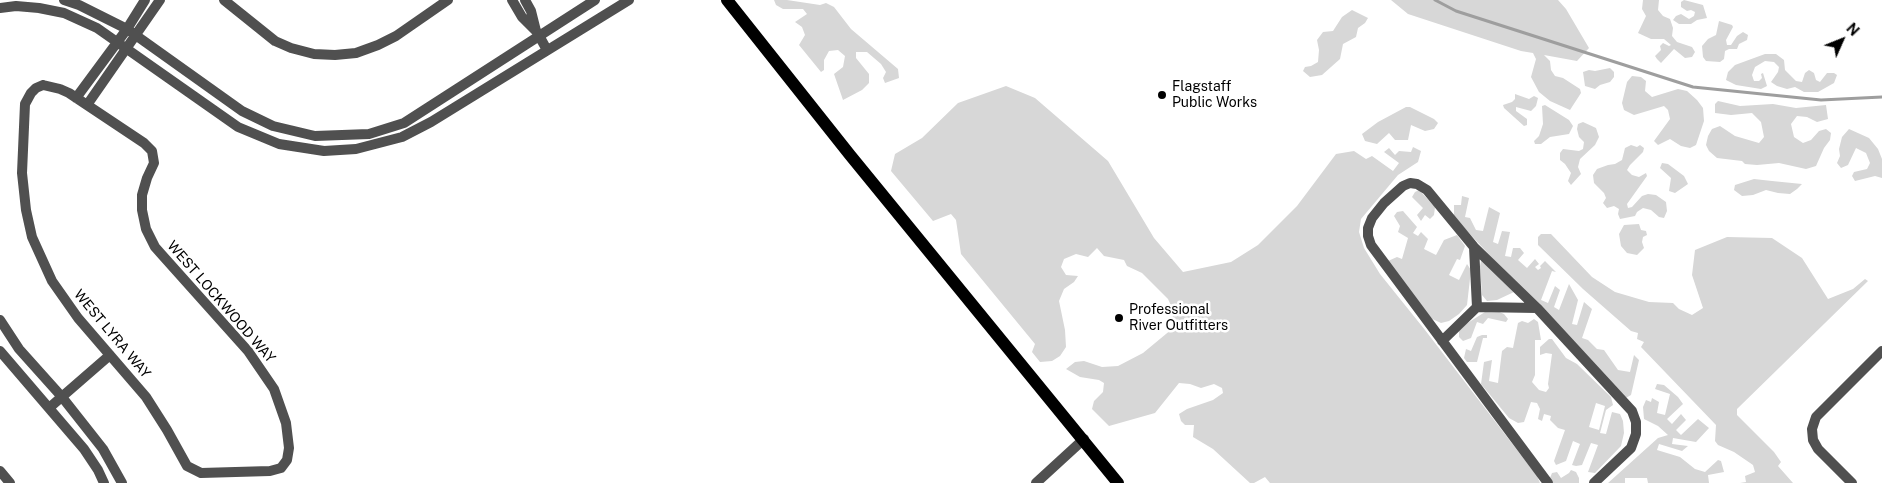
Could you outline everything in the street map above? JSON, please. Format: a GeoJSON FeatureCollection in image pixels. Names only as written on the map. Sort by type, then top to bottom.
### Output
{"type":"FeatureCollection","features":[{"type":"Feature","properties":{"kind":"main road"},"geometry":{"type":"LineString","coordinates":[[727,0],[1118,483]]}},
{"type":"Feature","properties":{"kind":"street"},"geometry":{"type":"LineString","coordinates":[[64,0],[79,5],[131,32],[242,111],[273,126],[315,136],[369,134],[404,123],[538,34],[595,0]]}},
{"type":"Feature","properties":{"kind":"street"},"geometry":{"type":"LineString","coordinates":[[122,46],[76,98],[87,105],[131,32],[145,0]]}},
{"type":"Feature","properties":{"kind":"street"},"geometry":{"type":"LineString","coordinates":[[131,32],[160,0]]}},
{"type":"Feature","properties":{"kind":"street"},"geometry":{"type":"LineString","coordinates":[[224,0],[275,41],[308,53],[335,55],[356,53],[378,46],[396,36],[447,0]]}},
{"type":"Feature","properties":{"kind":"street"},"geometry":{"type":"LineString","coordinates":[[512,0],[522,17],[538,34],[547,50]]}},
{"type":"Feature","properties":{"kind":"street"},"geometry":{"type":"LineString","coordinates":[[525,0],[532,11],[538,34]]}},
{"type":"Feature","properties":{"kind":"street"},"geometry":{"type":"LineString","coordinates":[[0,8],[28,6],[64,13],[97,28],[238,128],[279,144],[324,151],[356,149],[402,137],[431,122],[629,0]]}},
{"type":"Feature","properties":{"kind":"street","name":"WEST LYRA WAY"},"geometry":{"type":"LineString","coordinates":[[76,98],[53,87],[43,86],[36,88],[27,98],[25,104],[22,155],[23,191],[32,237],[64,300],[146,397],[167,430],[184,463],[191,470],[201,473],[270,471],[284,465]]}},
{"type":"Feature","properties":{"kind":"street","name":"WEST LOCKWOOD WAY"},"geometry":{"type":"LineString","coordinates":[[87,105],[144,143],[154,157],[154,163],[142,195],[142,210],[146,229],[155,247],[248,351],[274,389],[286,423],[289,448],[284,465]]}},
{"type":"Feature","properties":{"kind":"street"},"geometry":{"type":"LineString","coordinates":[[1548,483],[1373,248],[1368,236],[1368,228],[1372,218],[1384,203],[1403,186],[1410,183],[1417,184],[1427,190],[1474,247],[1537,308],[1569,345],[1632,411],[1636,422],[1636,434],[1631,448],[1594,483]]}},
{"type":"Feature","properties":{"kind":"street"},"geometry":{"type":"LineString","coordinates":[[1474,247],[1477,307]]}},
{"type":"Feature","properties":{"kind":"street"},"geometry":{"type":"LineString","coordinates":[[1442,341],[1477,307],[1537,308]]}},
{"type":"Feature","properties":{"kind":"street"},"geometry":{"type":"LineString","coordinates":[[0,320],[18,349],[62,397],[103,449],[122,483]]}},
{"type":"Feature","properties":{"kind":"street"},"geometry":{"type":"LineString","coordinates":[[0,351],[84,449],[104,483]]}},
{"type":"Feature","properties":{"kind":"street"},"geometry":{"type":"LineString","coordinates":[[1852,483],[1818,449],[1813,440],[1812,429],[1816,418],[1882,351]]}},
{"type":"Feature","properties":{"kind":"street"},"geometry":{"type":"LineString","coordinates":[[49,408],[110,355]]}},
{"type":"Feature","properties":{"kind":"street"},"geometry":{"type":"LineString","coordinates":[[1036,483],[1084,439]]}},
{"type":"Feature","properties":{"kind":"street"},"geometry":{"type":"LineString","coordinates":[[0,471],[10,483]]}},
{"type":"Feature","properties":{"kind":"shaded area"},"geometry":{"type":"Polygon","coordinates":[[[774,0],[820,5],[826,3],[834,7],[851,29],[898,69],[899,78],[885,83],[883,78],[886,72],[881,64],[867,52],[856,52],[856,58],[869,74],[869,83],[862,90],[843,100],[834,74],[843,67],[845,56],[838,50],[829,51],[824,60],[824,70],[821,72],[799,45],[805,35],[802,27],[795,22],[807,14],[803,9],[783,9],[776,5],[774,0]]]}},
{"type":"Feature","properties":{"kind":"shaded area"},"geometry":{"type":"Polygon","coordinates":[[[1391,0],[1558,0],[1566,9],[1589,48],[1577,61],[1544,55],[1550,61],[1551,70],[1555,76],[1563,78],[1580,89],[1581,93],[1570,110],[1550,101],[1539,92],[1531,77],[1536,59],[1533,53],[1521,51],[1408,14],[1391,0]]]}},
{"type":"Feature","properties":{"kind":"shaded area"},"geometry":{"type":"Polygon","coordinates":[[[1643,0],[1659,0],[1658,10],[1663,16],[1670,19],[1673,28],[1672,36],[1677,42],[1692,47],[1695,52],[1692,57],[1685,58],[1674,49],[1661,63],[1657,59],[1655,56],[1661,50],[1660,46],[1663,43],[1671,45],[1664,39],[1651,39],[1638,33],[1646,16],[1642,9],[1643,0]]]}},
{"type":"Feature","properties":{"kind":"shaded area"},"geometry":{"type":"Polygon","coordinates":[[[1684,0],[1703,5],[1707,18],[1697,20],[1691,24],[1679,24],[1673,20],[1681,14],[1689,19],[1694,16],[1695,12],[1687,11],[1681,7],[1681,2],[1684,0]]]}},
{"type":"Feature","properties":{"kind":"shaded area"},"geometry":{"type":"Polygon","coordinates":[[[1352,10],[1368,18],[1365,23],[1358,28],[1356,37],[1343,44],[1340,59],[1322,75],[1310,77],[1303,71],[1305,67],[1318,62],[1319,50],[1317,40],[1323,32],[1333,31],[1342,17],[1352,10]]]}},
{"type":"Feature","properties":{"kind":"shaded area"},"geometry":{"type":"Polygon","coordinates":[[[1719,21],[1733,27],[1726,40],[1727,45],[1731,45],[1737,36],[1743,32],[1748,35],[1747,40],[1739,44],[1737,49],[1725,51],[1724,59],[1720,62],[1706,61],[1703,57],[1702,46],[1708,39],[1716,35],[1719,21]]]}},
{"type":"Feature","properties":{"kind":"shaded area"},"geometry":{"type":"Polygon","coordinates":[[[1765,54],[1776,54],[1784,60],[1785,70],[1796,81],[1802,82],[1805,73],[1809,70],[1814,73],[1816,80],[1820,82],[1827,73],[1837,75],[1834,83],[1818,92],[1804,92],[1795,87],[1787,89],[1771,82],[1779,67],[1774,62],[1765,61],[1755,67],[1752,75],[1754,81],[1759,81],[1763,73],[1767,86],[1761,89],[1736,85],[1726,80],[1728,72],[1735,65],[1765,54]]]}},
{"type":"Feature","properties":{"kind":"shaded area"},"geometry":{"type":"Polygon","coordinates":[[[1610,68],[1614,72],[1614,77],[1610,82],[1600,85],[1595,89],[1585,86],[1583,72],[1610,68]]]}},
{"type":"Feature","properties":{"kind":"shaded area"},"geometry":{"type":"Polygon","coordinates":[[[1632,76],[1641,77],[1646,81],[1645,91],[1652,97],[1678,89],[1687,91],[1697,100],[1703,108],[1704,121],[1696,145],[1690,148],[1681,146],[1670,139],[1658,145],[1654,141],[1670,119],[1668,110],[1664,106],[1634,115],[1624,110],[1622,103],[1627,82],[1632,76]]]}},
{"type":"Feature","properties":{"kind":"shaded area"},"geometry":{"type":"Polygon","coordinates":[[[1006,86],[1035,98],[1108,161],[1154,238],[1183,272],[1231,262],[1258,245],[1297,206],[1336,154],[1354,151],[1366,159],[1372,156],[1393,171],[1399,163],[1384,152],[1389,148],[1395,155],[1399,151],[1411,152],[1413,147],[1421,151],[1418,162],[1398,175],[1361,219],[1359,232],[1364,248],[1380,274],[1537,476],[1540,483],[1270,483],[1265,477],[1250,483],[1213,449],[1193,437],[1194,425],[1185,425],[1181,421],[1179,414],[1187,409],[1213,400],[1223,393],[1222,388],[1214,384],[1201,388],[1179,383],[1155,413],[1109,426],[1092,409],[1094,401],[1103,392],[1104,383],[1099,380],[1080,377],[1066,369],[1075,362],[1084,361],[1102,367],[1118,366],[1143,353],[1172,329],[1173,310],[1168,299],[1142,273],[1127,266],[1124,260],[1104,256],[1097,248],[1088,257],[1076,254],[1064,259],[1061,267],[1066,275],[1078,276],[1074,282],[1064,289],[1059,301],[1065,330],[1066,347],[1060,356],[1052,361],[1040,362],[1032,352],[1035,344],[961,254],[956,220],[951,214],[933,221],[891,171],[895,154],[922,138],[958,103],[1006,86]]]}},
{"type":"Feature","properties":{"kind":"shaded area"},"geometry":{"type":"Polygon","coordinates":[[[1515,94],[1529,99],[1534,96],[1538,98],[1536,106],[1531,111],[1516,107],[1516,111],[1527,119],[1527,125],[1524,126],[1503,105],[1512,102],[1515,99],[1515,94]]]}},
{"type":"Feature","properties":{"kind":"shaded area"},"geometry":{"type":"Polygon","coordinates":[[[1718,101],[1740,106],[1773,104],[1796,108],[1826,105],[1828,119],[1817,122],[1807,117],[1797,116],[1791,124],[1794,137],[1803,143],[1811,140],[1819,131],[1826,129],[1831,133],[1830,140],[1816,166],[1806,169],[1779,163],[1757,165],[1717,158],[1709,151],[1706,145],[1712,129],[1720,126],[1735,136],[1759,143],[1764,137],[1761,122],[1752,113],[1731,115],[1715,113],[1715,104],[1718,101]]]}},
{"type":"Feature","properties":{"kind":"shaded area"},"geometry":{"type":"Polygon","coordinates":[[[1545,105],[1569,120],[1573,126],[1569,134],[1550,137],[1541,144],[1535,144],[1534,141],[1539,136],[1543,124],[1542,106],[1545,105]]]}},
{"type":"Feature","properties":{"kind":"shaded area"},"geometry":{"type":"Polygon","coordinates":[[[1406,107],[1410,107],[1434,119],[1438,123],[1434,129],[1425,131],[1411,125],[1408,140],[1395,140],[1389,133],[1377,144],[1365,141],[1362,134],[1378,122],[1406,107]]]}},
{"type":"Feature","properties":{"kind":"shaded area"},"geometry":{"type":"Polygon","coordinates":[[[1583,122],[1596,128],[1599,137],[1595,145],[1580,159],[1578,167],[1581,174],[1571,185],[1568,181],[1571,173],[1560,160],[1560,153],[1563,149],[1579,151],[1583,149],[1584,142],[1579,137],[1577,129],[1578,124],[1583,122]]]}},
{"type":"Feature","properties":{"kind":"shaded area"},"geometry":{"type":"Polygon","coordinates":[[[1849,129],[1869,138],[1878,149],[1882,159],[1882,178],[1875,176],[1855,181],[1852,176],[1854,172],[1867,169],[1870,163],[1866,153],[1856,148],[1848,165],[1841,168],[1837,163],[1840,156],[1839,149],[1842,137],[1849,129]]]}},
{"type":"Feature","properties":{"kind":"shaded area"},"geometry":{"type":"Polygon","coordinates":[[[1631,145],[1637,147],[1640,145],[1644,148],[1643,152],[1627,170],[1632,175],[1639,177],[1646,173],[1647,176],[1627,204],[1628,208],[1632,207],[1642,196],[1648,194],[1656,195],[1666,202],[1667,211],[1664,218],[1659,217],[1651,210],[1643,208],[1635,216],[1620,219],[1619,209],[1614,206],[1607,208],[1603,203],[1606,198],[1604,193],[1594,183],[1593,175],[1597,169],[1622,160],[1625,148],[1631,145]]]}},
{"type":"Feature","properties":{"kind":"shaded area"},"geometry":{"type":"Polygon","coordinates":[[[1662,163],[1668,164],[1684,176],[1688,184],[1675,193],[1669,191],[1671,178],[1660,168],[1662,163]]]}},
{"type":"Feature","properties":{"kind":"shaded area"},"geometry":{"type":"Polygon","coordinates":[[[1754,179],[1802,184],[1790,194],[1766,190],[1753,195],[1742,196],[1734,190],[1735,185],[1754,179]]]}},
{"type":"Feature","properties":{"kind":"shaded area"},"geometry":{"type":"Polygon","coordinates":[[[1419,190],[1435,207],[1434,215],[1430,219],[1425,215],[1421,221],[1417,215],[1423,208],[1412,197],[1419,190]]]}},
{"type":"Feature","properties":{"kind":"shaded area"},"geometry":{"type":"Polygon","coordinates":[[[1462,196],[1469,198],[1465,217],[1470,218],[1476,230],[1483,231],[1489,207],[1500,213],[1493,242],[1498,244],[1502,231],[1510,232],[1505,256],[1511,257],[1513,248],[1520,248],[1524,253],[1518,260],[1527,268],[1535,259],[1539,264],[1535,267],[1538,270],[1545,261],[1556,272],[1552,271],[1541,300],[1548,303],[1555,286],[1560,290],[1554,307],[1559,310],[1569,284],[1578,300],[1572,324],[1577,325],[1584,302],[1592,309],[1582,338],[1588,340],[1597,349],[1604,350],[1618,370],[1630,372],[1634,355],[1639,360],[1631,395],[1624,399],[1454,217],[1454,205],[1461,205],[1462,196]]]}},
{"type":"Feature","properties":{"kind":"shaded area"},"geometry":{"type":"Polygon","coordinates":[[[1403,211],[1417,227],[1413,233],[1418,236],[1421,232],[1428,239],[1424,249],[1436,255],[1444,240],[1457,235],[1465,246],[1460,260],[1457,259],[1449,275],[1459,280],[1467,264],[1471,270],[1467,305],[1449,321],[1441,323],[1428,317],[1388,261],[1397,257],[1402,259],[1408,238],[1398,232],[1400,226],[1394,216],[1397,212],[1403,211]]]}},
{"type":"Feature","properties":{"kind":"shaded area"},"geometry":{"type":"Polygon","coordinates":[[[1639,224],[1641,230],[1646,231],[1647,235],[1643,237],[1644,248],[1637,255],[1627,253],[1621,246],[1619,234],[1624,225],[1639,224]]]}},
{"type":"Feature","properties":{"kind":"shaded area"},"geometry":{"type":"Polygon","coordinates":[[[1541,234],[1551,234],[1592,277],[1615,292],[1649,302],[1673,303],[1679,309],[1692,315],[1703,308],[1692,275],[1695,250],[1727,237],[1772,238],[1802,258],[1828,299],[1853,289],[1865,279],[1868,281],[1737,409],[1737,415],[1774,452],[1781,462],[1778,466],[1793,483],[1740,483],[1746,482],[1745,476],[1755,472],[1753,465],[1734,452],[1718,445],[1715,441],[1716,425],[1641,347],[1644,342],[1637,339],[1638,333],[1631,331],[1583,289],[1538,245],[1538,237],[1541,234]]]}},
{"type":"Feature","properties":{"kind":"shaded area"},"geometry":{"type":"Polygon","coordinates":[[[1484,260],[1514,292],[1497,300],[1487,301],[1482,295],[1480,266],[1481,261],[1484,260]]]}},
{"type":"Feature","properties":{"kind":"shaded area"},"geometry":{"type":"Polygon","coordinates":[[[1497,311],[1504,314],[1508,319],[1506,322],[1488,318],[1483,324],[1477,322],[1471,338],[1463,341],[1459,337],[1459,331],[1466,324],[1485,312],[1497,311]]]}},
{"type":"Feature","properties":{"kind":"shaded area"},"geometry":{"type":"Polygon","coordinates":[[[1534,319],[1538,322],[1541,340],[1535,340],[1535,375],[1532,382],[1539,390],[1546,392],[1549,388],[1552,354],[1540,355],[1540,347],[1549,339],[1552,339],[1566,358],[1577,364],[1611,397],[1613,405],[1606,410],[1600,433],[1606,434],[1612,412],[1620,414],[1624,433],[1621,446],[1595,473],[1588,472],[1598,445],[1591,443],[1582,465],[1576,466],[1572,465],[1580,444],[1573,441],[1566,461],[1556,465],[1554,461],[1565,430],[1558,428],[1550,420],[1551,416],[1544,414],[1542,421],[1538,419],[1540,409],[1537,403],[1531,402],[1524,422],[1518,423],[1509,418],[1481,384],[1484,362],[1492,360],[1489,381],[1498,383],[1502,351],[1507,347],[1513,348],[1518,323],[1522,321],[1528,323],[1534,319]],[[1596,403],[1589,427],[1599,430],[1605,406],[1596,403]]]}},
{"type":"Feature","properties":{"kind":"shaded area"},"geometry":{"type":"Polygon","coordinates":[[[1487,335],[1487,338],[1483,338],[1477,362],[1467,362],[1464,358],[1466,349],[1471,351],[1477,337],[1487,335]]]}},
{"type":"Feature","properties":{"kind":"shaded area"},"geometry":{"type":"Polygon","coordinates":[[[1657,384],[1664,385],[1683,404],[1667,419],[1672,424],[1681,414],[1686,420],[1676,430],[1681,435],[1698,419],[1709,428],[1696,442],[1673,438],[1672,444],[1688,446],[1682,451],[1659,444],[1657,450],[1680,457],[1695,469],[1705,472],[1718,460],[1721,461],[1724,472],[1708,475],[1709,483],[1648,483],[1647,478],[1625,478],[1625,483],[1608,483],[1658,438],[1668,435],[1658,426],[1644,419],[1643,407],[1646,400],[1651,402],[1652,398],[1659,402],[1657,413],[1665,415],[1670,394],[1655,389],[1657,384]]]}},
{"type":"Feature","properties":{"kind":"shaded area"},"geometry":{"type":"Polygon","coordinates":[[[1571,470],[1576,472],[1579,483],[1553,483],[1550,478],[1552,473],[1557,472],[1561,478],[1571,470]]]}},
{"type":"Feature","properties":{"kind":"waterway"},"geometry":{"type":"LineString","coordinates":[[1435,0],[1456,11],[1693,87],[1821,100],[1882,97]]}},
{"type":"Feature","properties":{"kind":"place","name":"Flagstaff Public Works"},"geometry":{"type":"Point","coordinates":[1162,95]}},
{"type":"Feature","properties":{"kind":"place","name":"Professional River Outfitters"},"geometry":{"type":"Point","coordinates":[1119,318]}}]}
